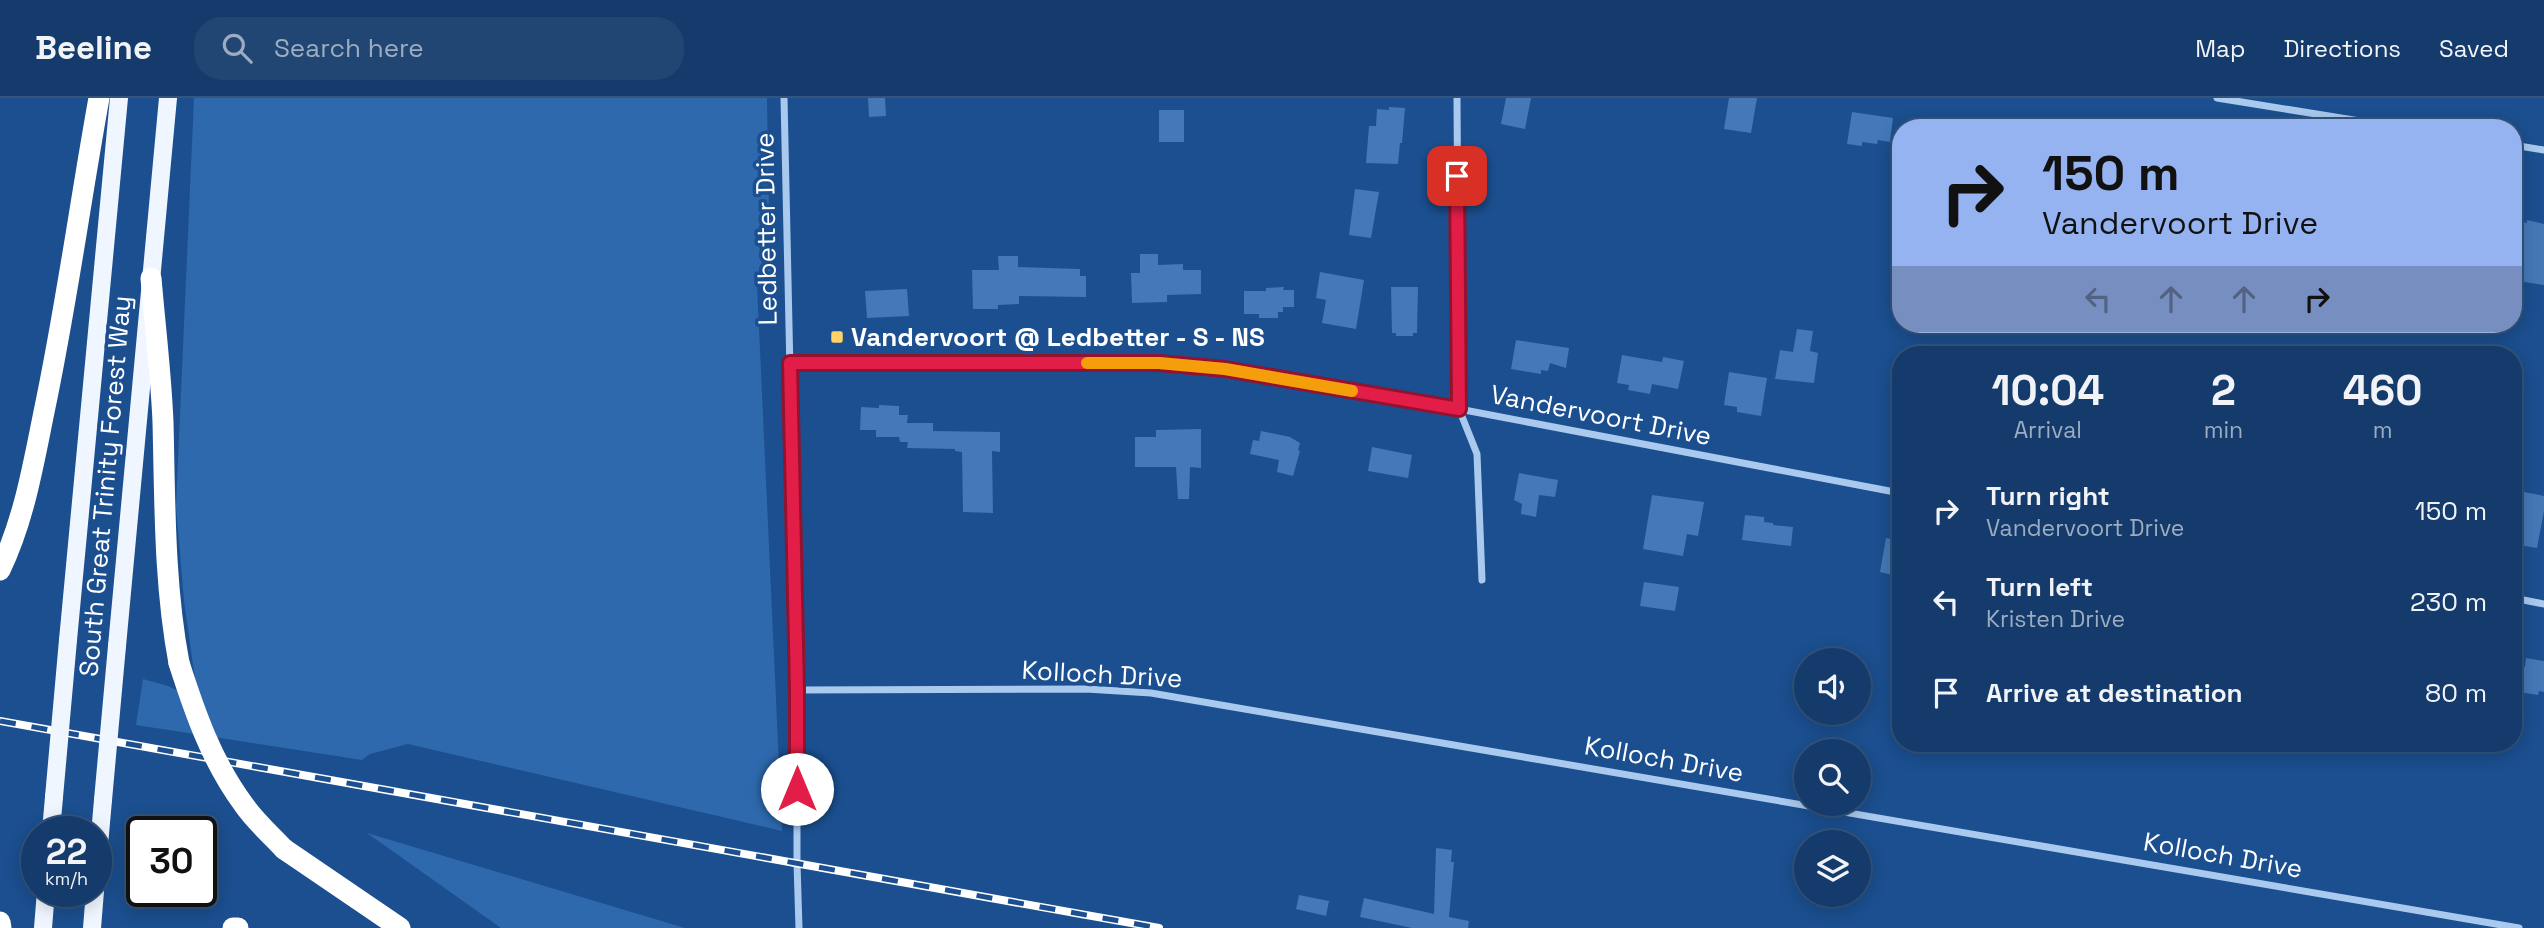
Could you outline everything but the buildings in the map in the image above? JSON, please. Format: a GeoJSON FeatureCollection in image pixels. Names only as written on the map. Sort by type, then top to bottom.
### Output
{"type":"FeatureCollection","features":[{"type":"Feature","properties":{"kind":"highway"},"geometry":{"type":"LineString","coordinates":[[0,570],[13,543],[32,477],[55,359],[99,98]]}},
{"type":"Feature","properties":{"kind":"highway"},"geometry":{"type":"LineString","coordinates":[[151,278],[162,420],[166,571],[179,663],[194,710],[212,753],[244,806],[284,849],[400,928]]}},
{"type":"Feature","properties":{"kind":"highway"},"geometry":{"type":"LineString","coordinates":[[0,922],[1,928]]}},
{"type":"Feature","properties":{"kind":"highway"},"geometry":{"type":"LineString","coordinates":[[233,928],[238,928]]}},
{"type":"Feature","properties":{"kind":"main road","name":"South Great Trinity Forest Way"},"geometry":{"type":"LineString","coordinates":[[52,816],[118,98]]}},
{"type":"Feature","properties":{"kind":"main road","name":"South Great Trinity Forest Way"},"geometry":{"type":"LineString","coordinates":[[102,816],[168,98]]}},
{"type":"Feature","properties":{"kind":"main road"},"geometry":{"type":"LineString","coordinates":[[43,928],[45,907]]}},
{"type":"Feature","properties":{"kind":"main road"},"geometry":{"type":"LineString","coordinates":[[92,928],[94,907]]}},
{"type":"Feature","properties":{"kind":"street","name":"Ledbetter Drive"},"geometry":{"type":"LineString","coordinates":[[784,98],[797,690],[799,928]]}},
{"type":"Feature","properties":{"kind":"street"},"geometry":{"type":"LineString","coordinates":[[1457,98],[1459,409],[1477,454],[1482,580]]}},
{"type":"Feature","properties":{"kind":"street"},"geometry":{"type":"LineString","coordinates":[[2217,98],[2347,119]]}},
{"type":"Feature","properties":{"kind":"street"},"geometry":{"type":"LineString","coordinates":[[2522,146],[2544,150]]}},
{"type":"Feature","properties":{"kind":"street","name":"Vandervoort Drive"},"geometry":{"type":"LineString","coordinates":[[790,363],[1159,363],[1225,369],[1459,409],[1892,491]]}},
{"type":"Feature","properties":{"kind":"street"},"geometry":{"type":"LineString","coordinates":[[2522,600],[2544,604]]}},
{"type":"Feature","properties":{"kind":"street","name":"Kolloch Drive"},"geometry":{"type":"LineString","coordinates":[[797,690],[1086,690],[1151,693],[2519,928]]}},
{"type":"Feature","properties":{"kind":"shaded area"},"geometry":{"type":"Polygon","coordinates":[[[194,98],[767,98],[769,215],[775,278],[757,284],[782,831],[408,744],[370,754],[362,760],[136,725],[143,679],[168,686],[204,703],[196,686],[184,601],[176,506],[194,98]]]}},
{"type":"Feature","properties":{"kind":"shaded area"},"geometry":{"type":"Polygon","coordinates":[[[367,833],[685,928],[501,928],[367,833]]]}},
{"type":"Feature","properties":{"kind":"railway"},"geometry":{"type":"LineString","coordinates":[[0,721],[1159,928]]}},
{"type":"Feature","properties":{"kind":"slow traffic"},"geometry":{"type":"LineString","coordinates":[[1087,363],[1159,363],[1225,369],[1352,391]]}},
{"type":"Feature","properties":{"kind":"place","name":"Vandervoort @ Ledbetter - S - NS"},"geometry":{"type":"Point","coordinates":[837,337]}},
{"type":"Feature","properties":{"kind":"route"},"geometry":{"type":"LineString","coordinates":[[797,789],[790,363],[1159,363],[1225,369],[1459,409],[1457,176]]}}]}
